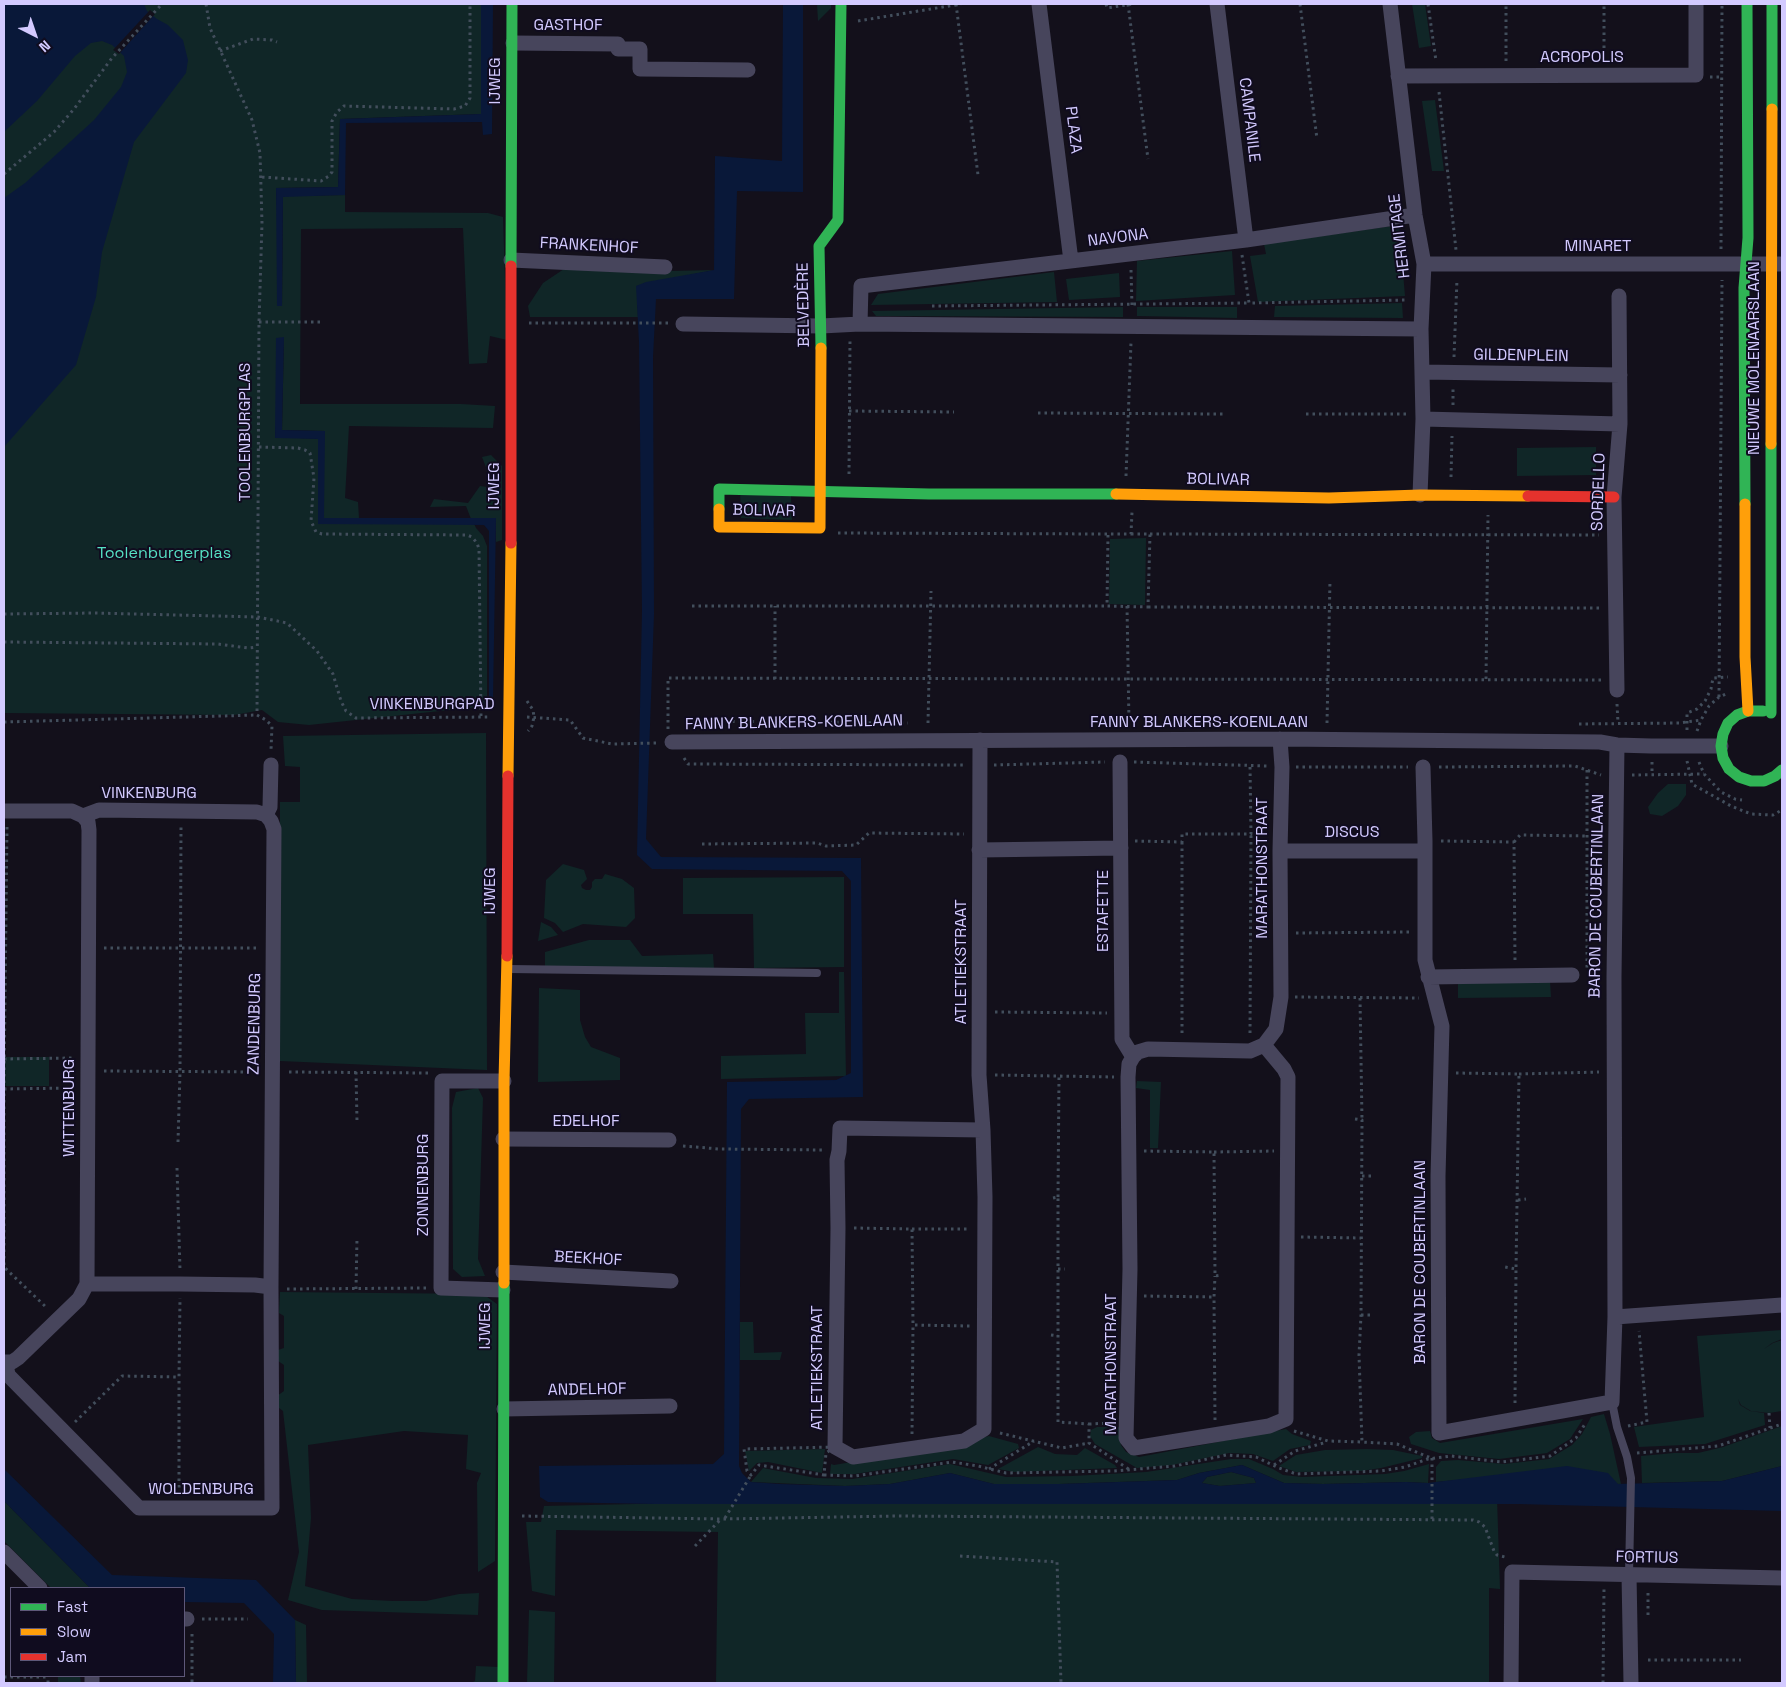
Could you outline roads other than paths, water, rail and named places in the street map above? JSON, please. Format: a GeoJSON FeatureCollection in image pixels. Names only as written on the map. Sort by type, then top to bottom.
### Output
{"type":"FeatureCollection","features":[{"type":"Feature","properties":{"kind":"street","name":"IJWEG"},"geometry":{"type":"LineString","coordinates":[[502,1683],[503,1139],[507,969],[508,717],[512,477],[510,324],[512,4]]}},
{"type":"Feature","properties":{"kind":"street","name":"BELVEDÈRE"},"geometry":{"type":"LineString","coordinates":[[821,491],[819,246],[838,220],[840,4]]}},
{"type":"Feature","properties":{"kind":"street","name":"PLAZA"},"geometry":{"type":"LineString","coordinates":[[1039,4],[1072,261]]}},
{"type":"Feature","properties":{"kind":"street","name":"CAMPANILE"},"geometry":{"type":"LineString","coordinates":[[1217,4],[1243,241]]}},
{"type":"Feature","properties":{"kind":"street","name":"HERMITAGE"},"geometry":{"type":"LineString","coordinates":[[1390,4],[1415,215],[1424,264],[1421,329],[1423,417],[1420,495]]}},
{"type":"Feature","properties":{"kind":"street","name":"ACROPOLIS"},"geometry":{"type":"LineString","coordinates":[[1398,76],[1696,75],[1696,4]]}},
{"type":"Feature","properties":{"kind":"street","name":"NIEUWE MOLENAARSLAAN"},"geometry":{"type":"LineString","coordinates":[[1747,4],[1747,264],[1744,294],[1745,657],[1748,711],[1760,710],[1775,716],[1777,264],[1772,4]]}},
{"type":"Feature","properties":{"kind":"street","name":"GASTHOF"},"geometry":{"type":"LineString","coordinates":[[512,43],[618,44],[618,49],[640,49],[640,69],[748,70]]}},
{"type":"Feature","properties":{"kind":"street","name":"NAVONA"},"geometry":{"type":"LineString","coordinates":[[855,324],[861,286],[1243,241],[1415,215]]}},
{"type":"Feature","properties":{"kind":"street","name":"FRANKENHOF"},"geometry":{"type":"LineString","coordinates":[[511,260],[665,268]]}},
{"type":"Feature","properties":{"kind":"street","name":"MINARET"},"geometry":{"type":"LineString","coordinates":[[1424,264],[1777,264]]}},
{"type":"Feature","properties":{"kind":"street","name":"SORDELLO"},"geometry":{"type":"LineString","coordinates":[[1617,685],[1614,497],[1620,424],[1619,296]]}},
{"type":"Feature","properties":{"kind":"street"},"geometry":{"type":"LineString","coordinates":[[683,324],[1421,329]]}},
{"type":"Feature","properties":{"kind":"street","name":"GILDENPLEIN"},"geometry":{"type":"LineString","coordinates":[[1422,372],[1620,374]]}},
{"type":"Feature","properties":{"kind":"street"},"geometry":{"type":"LineString","coordinates":[[1423,417],[1620,424]]}},
{"type":"Feature","properties":{"kind":"street","name":"BOLIVAR"},"geometry":{"type":"LineString","coordinates":[[821,491],[820,528],[719,527],[719,489],[821,491],[929,494],[1129,494],[1329,498],[1420,495],[1614,497]]}},
{"type":"Feature","properties":{"kind":"street"},"geometry":{"type":"LineString","coordinates":[[1748,711],[1737,715],[1728,724],[1723,734],[1721,746],[1723,758],[1729,769],[1739,777],[1751,781],[1764,780],[1775,776],[1782,770]]}},
{"type":"Feature","properties":{"kind":"street","name":"FANNY BLANKERS-KOENLAAN"},"geometry":{"type":"LineString","coordinates":[[667,739],[1099,741],[1280,739],[1600,742],[1617,745],[1721,746]]}},
{"type":"Feature","properties":{"kind":"street","name":"MARATHONSTRAAT"},"geometry":{"type":"LineString","coordinates":[[1133,1057],[1129,1064],[1128,1077],[1129,1296],[1126,1438],[1134,1448],[1269,1426],[1286,1419],[1288,1077],[1284,1069],[1257,1048],[1276,1029],[1281,997],[1280,851],[1282,766],[1280,739]]}},
{"type":"Feature","properties":{"kind":"street","name":"ATLETIEKSTRAAT"},"geometry":{"type":"LineString","coordinates":[[980,740],[979,1075],[983,1130],[985,1228],[984,1429],[964,1441],[852,1457],[835,1448],[838,1228],[836,1160],[839,1150],[840,1128],[983,1130]]}},
{"type":"Feature","properties":{"kind":"street","name":"BARON DE COUBERTINLAAN"},"geometry":{"type":"LineString","coordinates":[[1580,975],[1428,977],[1442,1026],[1438,1186],[1439,1433],[1612,1402],[1615,1317],[1614,1072],[1617,745]]}},
{"type":"Feature","properties":{"kind":"street","name":"ESTAFETTE"},"geometry":{"type":"LineString","coordinates":[[1120,762],[1122,1039],[1133,1057]]}},
{"type":"Feature","properties":{"kind":"street","name":"ZANDENBURG"},"geometry":{"type":"LineString","coordinates":[[271,765],[270,807],[266,815],[271,820],[274,829],[271,1287]]}},
{"type":"Feature","properties":{"kind":"street"},"geometry":{"type":"LineString","coordinates":[[1423,766],[1425,960],[1428,977]]}},
{"type":"Feature","properties":{"kind":"street","name":"VINKENBURG"},"geometry":{"type":"LineString","coordinates":[[6,811],[72,811],[83,816],[99,810],[257,812],[266,815]]}},
{"type":"Feature","properties":{"kind":"street","name":"WITTENBURG"},"geometry":{"type":"LineString","coordinates":[[83,816],[88,822],[89,830],[87,1284]]}},
{"type":"Feature","properties":{"kind":"street"},"geometry":{"type":"LineString","coordinates":[[980,850],[1121,845]]}},
{"type":"Feature","properties":{"kind":"street","name":"DISCUS"},"geometry":{"type":"LineString","coordinates":[[1280,851],[1425,846]]}},
{"type":"Feature","properties":{"kind":"street"},"geometry":{"type":"LineString","coordinates":[[1133,1057],[1138,1052],[1148,1049],[1257,1048]]}},
{"type":"Feature","properties":{"kind":"street","name":"ZONNENBURG"},"geometry":{"type":"LineString","coordinates":[[502,1290],[441,1288],[442,1081],[504,1081]]}},
{"type":"Feature","properties":{"kind":"street","name":"EDELHOF"},"geometry":{"type":"LineString","coordinates":[[503,1139],[669,1140]]}},
{"type":"Feature","properties":{"kind":"street","name":"BEEKHOF"},"geometry":{"type":"LineString","coordinates":[[503,1272],[671,1281]]}},
{"type":"Feature","properties":{"kind":"street"},"geometry":{"type":"LineString","coordinates":[[5,1362],[18,1358],[79,1299],[87,1284],[255,1285],[271,1287]]}},
{"type":"Feature","properties":{"kind":"street","name":"WOLDENBURG"},"geometry":{"type":"LineString","coordinates":[[5,1362],[8,1375],[139,1508],[272,1508],[271,1287]]}},
{"type":"Feature","properties":{"kind":"street"},"geometry":{"type":"LineString","coordinates":[[1615,1317],[1782,1305]]}},
{"type":"Feature","properties":{"kind":"street","name":"ANDELHOF"},"geometry":{"type":"LineString","coordinates":[[504,1409],[670,1406]]}},
{"type":"Feature","properties":{"kind":"street"},"geometry":{"type":"LineString","coordinates":[[4,1552],[39,1587]]}},
{"type":"Feature","properties":{"kind":"street","name":"FORTIUS"},"geometry":{"type":"LineString","coordinates":[[1511,1683],[1512,1572],[1782,1578]]}},
{"type":"Feature","properties":{"kind":"street"},"geometry":{"type":"LineString","coordinates":[[1629,1575],[1631,1683]]}},
{"type":"Feature","properties":{"kind":"lane"},"geometry":{"type":"LineString","coordinates":[[507,969],[817,973]]}},
{"type":"Feature","properties":{"kind":"lane"},"geometry":{"type":"LineString","coordinates":[[1612,1402],[1617,1427],[1626,1454],[1630,1478],[1629,1575]]}},
{"type":"Feature","properties":{"kind":"water"},"geometry":{"type":"Polygon","coordinates":[[[4,4],[144,4],[147,11],[168,25],[183,40],[188,60],[186,73],[134,142],[102,252],[96,297],[76,365],[4,447],[4,198],[25,183],[94,120],[121,87],[127,72],[124,56],[112,45],[102,41],[91,43],[75,56],[37,101],[4,132],[4,4]]]}},
{"type":"Feature","properties":{"kind":"water"},"geometry":{"type":"Polygon","coordinates":[[[481,4],[493,4],[492,134],[483,135],[482,122],[346,123],[345,195],[283,197],[282,306],[277,306],[276,188],[338,187],[340,119],[481,114],[481,4]]]}},
{"type":"Feature","properties":{"kind":"water"},"geometry":{"type":"Polygon","coordinates":[[[783,4],[803,4],[803,192],[737,191],[734,299],[656,299],[653,357],[654,614],[646,839],[661,857],[861,858],[863,1097],[749,1099],[741,1109],[739,1466],[742,1473],[751,1482],[780,1484],[845,1486],[890,1484],[950,1473],[994,1484],[1059,1484],[1177,1480],[1199,1473],[1242,1465],[1284,1483],[1323,1484],[1428,1483],[1567,1466],[1608,1473],[1618,1484],[1722,1481],[1782,1466],[1782,1511],[1518,1504],[654,1504],[548,1502],[540,1497],[539,1466],[713,1464],[724,1454],[727,1082],[836,1080],[851,1073],[851,881],[842,871],[652,869],[637,855],[642,611],[639,342],[636,286],[646,282],[714,270],[715,156],[782,161],[783,4]],[[1231,1472],[1207,1477],[1202,1483],[1220,1486],[1256,1483],[1254,1478],[1231,1472]]]}},
{"type":"Feature","properties":{"kind":"water"},"geometry":{"type":"Polygon","coordinates":[[[284,337],[282,430],[325,431],[324,518],[496,518],[493,699],[489,699],[489,531],[484,525],[318,524],[318,439],[275,438],[276,338],[284,337]]]}},
{"type":"Feature","properties":{"kind":"water"},"geometry":{"type":"Polygon","coordinates":[[[4,1469],[112,1575],[256,1580],[295,1620],[296,1683],[273,1683],[274,1634],[244,1603],[185,1602],[185,1587],[89,1587],[4,1501],[4,1469]]]}},
{"type":"Feature","properties":{"kind":"park label","name":"Toolenburgerplas"},"geometry":{"type":"Point","coordinates":[164,554]}}]}
